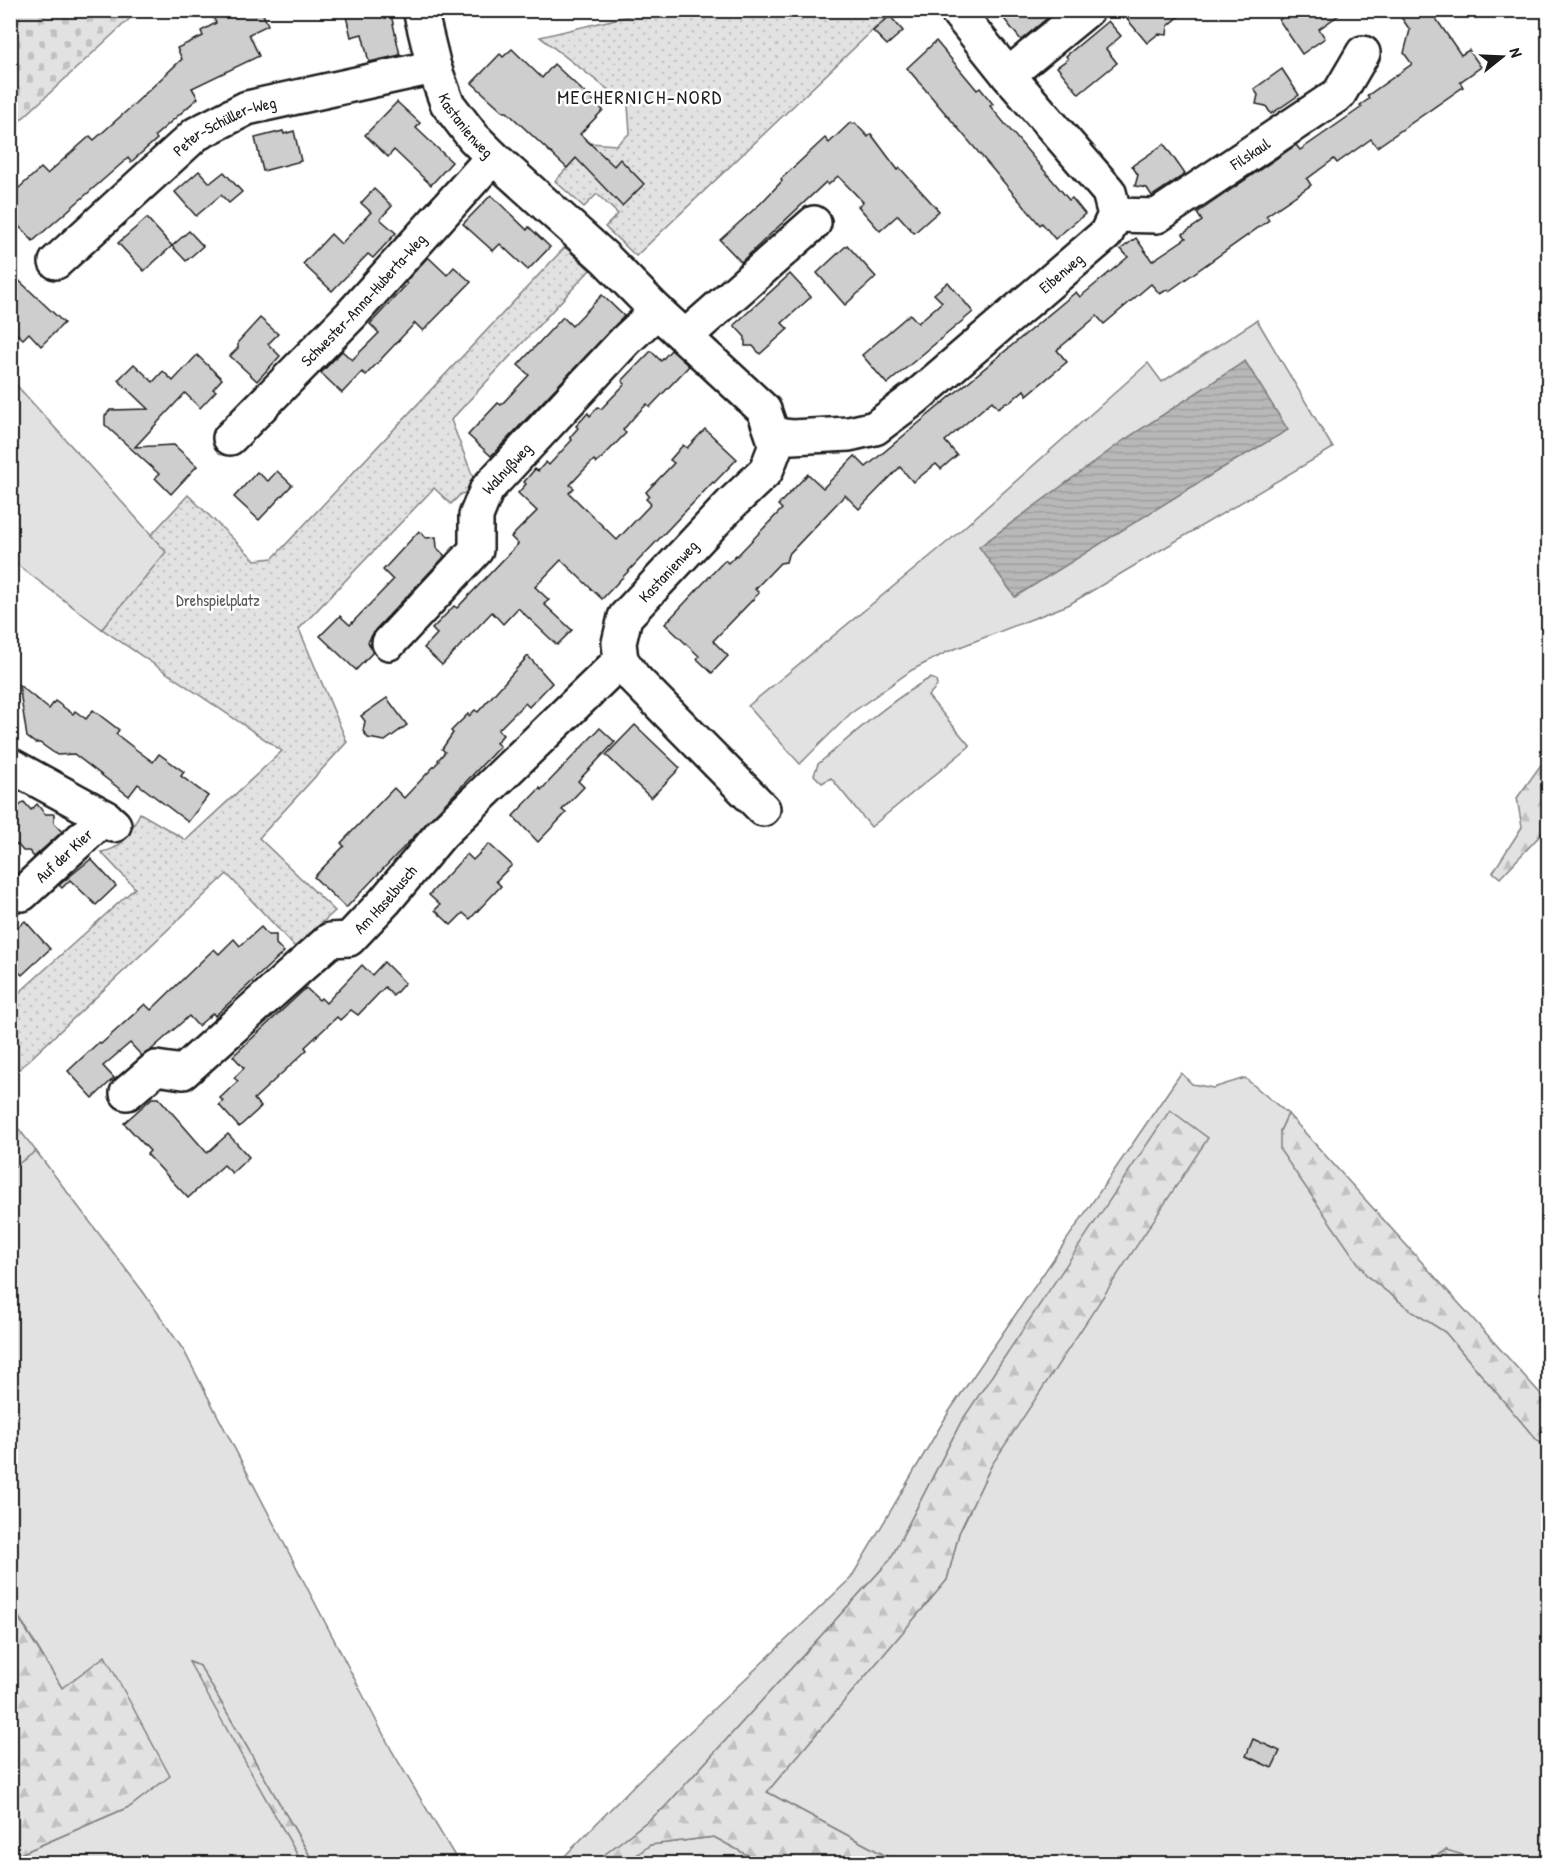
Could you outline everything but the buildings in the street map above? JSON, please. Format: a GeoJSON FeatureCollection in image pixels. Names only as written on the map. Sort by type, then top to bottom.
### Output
{"type":"FeatureCollection","features":[{"type":"Feature","properties":{"kind":"street","name":"Kastanienweg"},"geometry":{"type":"LineString","coordinates":[[420,10],[434,67],[447,103],[473,137],[605,258],[657,311],[764,410],[774,435],[776,445],[766,471],[731,504],[625,617],[619,643],[621,660]]}},
{"type":"Feature","properties":{"kind":"street"},"geometry":{"type":"LineString","coordinates":[[956,10],[1008,75],[1109,192],[1115,215]]}},
{"type":"Feature","properties":{"kind":"street"},"geometry":{"type":"LineString","coordinates":[[1008,75],[1087,10]]}},
{"type":"Feature","properties":{"kind":"street","name":"Filskaul"},"geometry":{"type":"LineString","coordinates":[[1115,215],[1157,216],[1339,94],[1363,52]]}},
{"type":"Feature","properties":{"kind":"street","name":"Peter-Schüller-Weg"},"geometry":{"type":"LineString","coordinates":[[56,262],[196,134],[247,108],[434,67]]}},
{"type":"Feature","properties":{"kind":"street","name":"Schwester-Anna-Huberta-Weg"},"geometry":{"type":"LineString","coordinates":[[230,438],[351,315],[493,157]]}},
{"type":"Feature","properties":{"kind":"street","name":"Eibenweg"},"geometry":{"type":"LineString","coordinates":[[774,435],[792,437],[849,434],[875,428],[915,398],[1106,234],[1115,215]]}},
{"type":"Feature","properties":{"kind":"street"},"geometry":{"type":"LineString","coordinates":[[686,336],[814,223]]}},
{"type":"Feature","properties":{"kind":"street","name":"Walnußweg"},"geometry":{"type":"LineString","coordinates":[[389,643],[476,550],[476,516],[487,489],[625,341],[657,311]]}},
{"type":"Feature","properties":{"kind":"street"},"geometry":{"type":"LineString","coordinates":[[621,660],[634,678],[763,809]]}},
{"type":"Feature","properties":{"kind":"street","name":"Am Haselbusch"},"geometry":{"type":"LineString","coordinates":[[127,1093],[156,1068],[183,1072],[330,940],[349,939],[385,901],[441,834],[621,660]]}},
{"type":"Feature","properties":{"kind":"street","name":"Auf der Kier"},"geometry":{"type":"LineString","coordinates":[[10,765],[110,821],[22,894]]}},
{"type":"Feature","properties":{"kind":"green space"},"geometry":{"type":"Polygon","coordinates":[[[11,10],[138,10],[138,11],[11,129],[11,10]]]}},
{"type":"Feature","properties":{"kind":"green space"},"geometry":{"type":"Polygon","coordinates":[[[804,10],[811,17],[818,11],[893,11],[636,256],[605,227],[618,214],[597,194],[584,207],[555,181],[590,143],[616,145],[630,133],[628,105],[540,37],[649,11],[804,10]]]}},
{"type":"Feature","properties":{"kind":"green space","name":"Drehspielplatz"},"geometry":{"type":"Polygon","coordinates":[[[565,247],[590,270],[451,420],[478,490],[461,494],[451,504],[434,488],[299,629],[347,742],[259,838],[335,911],[295,947],[227,874],[11,1077],[11,1000],[135,888],[101,852],[121,843],[140,813],[186,840],[282,751],[102,629],[166,552],[151,535],[188,495],[255,560],[273,558],[565,247]]]}},
{"type":"Feature","properties":{"kind":"green space"},"geometry":{"type":"Polygon","coordinates":[[[1257,320],[1333,448],[1068,605],[947,652],[912,670],[850,714],[800,764],[748,706],[951,539],[1148,363],[1162,382],[1257,320]]]}},
{"type":"Feature","properties":{"kind":"green space"},"geometry":{"type":"Polygon","coordinates":[[[10,378],[167,552],[102,629],[11,560],[10,378]]]}},
{"type":"Feature","properties":{"kind":"green space"},"geometry":{"type":"Polygon","coordinates":[[[930,678],[936,680],[937,686],[928,696],[970,746],[871,827],[831,778],[822,783],[814,775],[818,764],[886,707],[930,678]]]}},
{"type":"Feature","properties":{"kind":"green space"},"geometry":{"type":"Polygon","coordinates":[[[1548,755],[1548,827],[1500,878],[1493,872],[1522,827],[1517,798],[1548,755]]]}},
{"type":"Feature","properties":{"kind":"green space"},"geometry":{"type":"Polygon","coordinates":[[[1181,1073],[1192,1084],[1213,1088],[1245,1078],[1288,1114],[1280,1131],[1367,1276],[1413,1312],[1445,1332],[1535,1438],[1548,1449],[1548,1863],[1485,1863],[1446,1850],[1423,1864],[899,1863],[767,1792],[947,1580],[959,1533],[991,1466],[961,1422],[890,1560],[664,1808],[594,1863],[557,1864],[637,1782],[851,1578],[950,1410],[1181,1073]]]}},
{"type":"Feature","properties":{"kind":"green space"},"geometry":{"type":"Polygon","coordinates":[[[1170,1110],[1208,1138],[991,1466],[959,1533],[947,1580],[767,1792],[899,1863],[762,1863],[714,1837],[650,1845],[626,1863],[594,1863],[664,1808],[890,1560],[961,1422],[1170,1110]]]}},
{"type":"Feature","properties":{"kind":"green space"},"geometry":{"type":"Polygon","coordinates":[[[1288,1114],[1548,1402],[1548,1449],[1535,1438],[1445,1332],[1413,1312],[1367,1276],[1280,1150],[1280,1131],[1288,1114]]]}},
{"type":"Feature","properties":{"kind":"green space"},"geometry":{"type":"Polygon","coordinates":[[[11,1119],[36,1151],[10,1169],[11,1119]]]}},
{"type":"Feature","properties":{"kind":"green space"},"geometry":{"type":"Polygon","coordinates":[[[36,1151],[144,1293],[184,1351],[392,1751],[459,1863],[314,1863],[200,1666],[190,1662],[302,1863],[11,1863],[11,1858],[131,1806],[105,1657],[62,1688],[11,1604],[10,1169],[36,1151]]]}},
{"type":"Feature","properties":{"kind":"green space"},"geometry":{"type":"Polygon","coordinates":[[[10,1604],[62,1688],[105,1656],[170,1776],[131,1806],[11,1858],[10,1604]]]}},
{"type":"Feature","properties":{"kind":"green space"},"geometry":{"type":"Polygon","coordinates":[[[189,1662],[200,1666],[314,1863],[302,1863],[189,1662]]]}},
{"type":"Feature","properties":{"kind":"green space"},"geometry":{"type":"Polygon","coordinates":[[[714,1837],[762,1863],[626,1864],[650,1845],[714,1837]]]}},
{"type":"Feature","properties":{"kind":"green space"},"geometry":{"type":"Polygon","coordinates":[[[1446,1850],[1487,1862],[1423,1863],[1446,1850]]]}},
{"type":"Feature","properties":{"kind":"shaded area"},"geometry":{"type":"Polygon","coordinates":[[[1245,361],[1288,430],[1219,470],[1015,597],[979,547],[1124,440],[1245,361]]]}},
{"type":"Feature","properties":{"kind":"district","name":"MECHERNICH-NORD"},"geometry":{"type":"Point","coordinates":[640,97]}}]}
